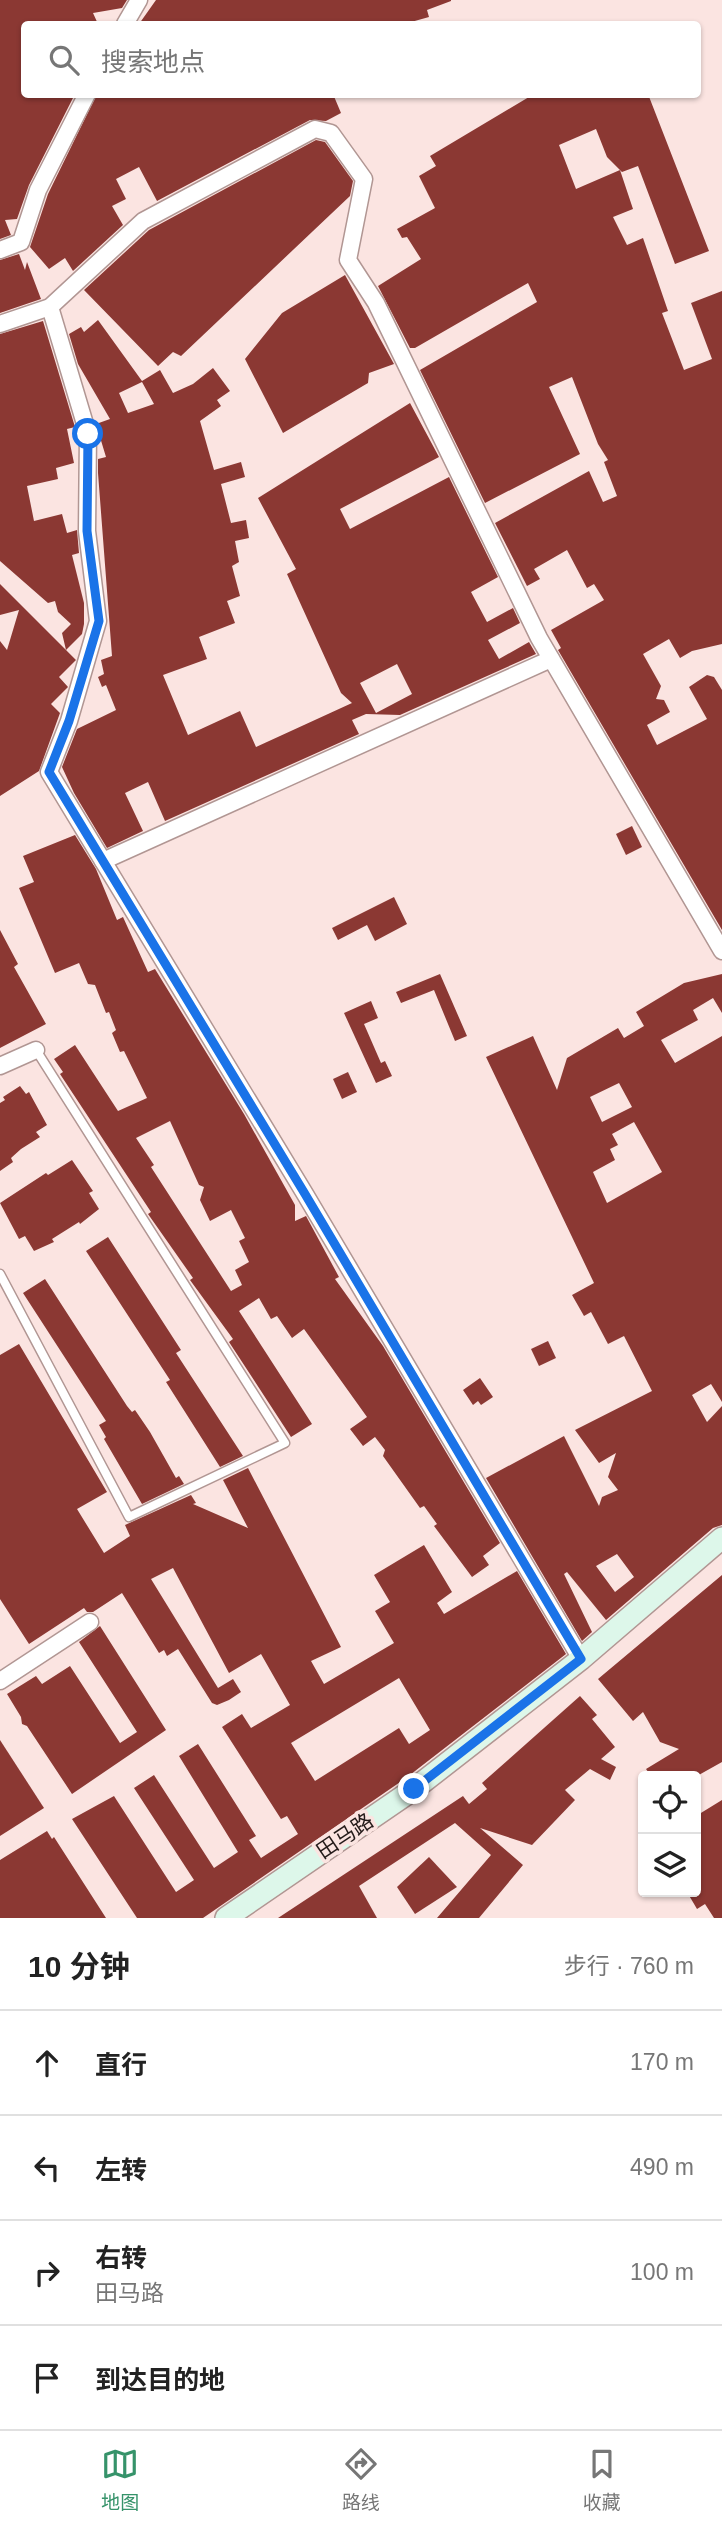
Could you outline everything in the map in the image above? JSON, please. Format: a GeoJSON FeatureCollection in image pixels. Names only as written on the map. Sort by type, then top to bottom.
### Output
{"type":"FeatureCollection","features":[{"type":"Feature","properties":{"kind":"street"},"geometry":{"type":"LineString","coordinates":[[127,21],[139,0]]}},
{"type":"Feature","properties":{"kind":"street"},"geometry":{"type":"LineString","coordinates":[[0,250],[21,242],[38,190],[86,98]]}},
{"type":"Feature","properties":{"kind":"street"},"geometry":{"type":"LineString","coordinates":[[0,324],[50,307],[143,221],[315,129],[331,133],[364,179],[348,260],[376,303],[551,659],[722,951]]}},
{"type":"Feature","properties":{"kind":"street"},"geometry":{"type":"LineString","coordinates":[[50,307],[88,434],[87,531],[99,621],[69,721],[49,772],[305,1194],[581,1659]]}},
{"type":"Feature","properties":{"kind":"street"},"geometry":{"type":"LineString","coordinates":[[103,861],[551,659]]}},
{"type":"Feature","properties":{"kind":"street"},"geometry":{"type":"LineString","coordinates":[[0,1066],[36,1050]]}},
{"type":"Feature","properties":{"kind":"street","name":"田马路"},"geometry":{"type":"LineString","coordinates":[[226,1918],[414,1789],[581,1659],[722,1538]]}},
{"type":"Feature","properties":{"kind":"street"},"geometry":{"type":"LineString","coordinates":[[0,1681],[90,1622]]}},
{"type":"Feature","properties":{"kind":"lane"},"geometry":{"type":"LineString","coordinates":[[0,1274],[129,1517],[285,1443],[36,1050]]}},
{"type":"Feature","properties":{"kind":"building"},"geometry":{"type":"Polygon","coordinates":[[[0,0],[127,0],[122,8],[93,13],[97,21],[21,21],[21,98],[73,98],[29,185],[17,219],[5,220],[11,235],[0,239],[0,0]]]}},
{"type":"Feature","properties":{"kind":"building"},"geometry":{"type":"Polygon","coordinates":[[[156,0],[451,0],[427,10],[429,17],[415,21],[141,21],[156,0]]]}},
{"type":"Feature","properties":{"kind":"building"},"geometry":{"type":"Polygon","coordinates":[[[95,98],[335,98],[341,113],[326,121],[310,120],[157,201],[139,167],[116,179],[126,199],[112,206],[123,225],[73,271],[65,258],[49,269],[30,247],[48,194],[95,98]]]}},
{"type":"Feature","properties":{"kind":"building"},"geometry":{"type":"Polygon","coordinates":[[[527,98],[650,98],[709,251],[675,264],[638,166],[622,172],[620,170],[633,209],[613,217],[627,245],[643,238],[668,311],[662,313],[684,370],[712,359],[691,303],[722,291],[722,644],[692,651],[680,658],[669,639],[643,654],[661,686],[656,699],[664,700],[670,712],[647,725],[657,745],[707,719],[689,687],[707,675],[714,677],[722,690],[722,930],[558,650],[561,648],[551,630],[604,600],[594,584],[587,588],[567,550],[534,569],[540,579],[527,586],[495,523],[589,471],[603,502],[617,496],[604,462],[608,460],[598,444],[572,377],[549,387],[580,454],[485,503],[420,370],[537,302],[528,283],[415,348],[410,348],[378,286],[421,259],[407,237],[402,238],[397,229],[435,208],[419,176],[436,166],[430,156],[527,98]],[[596,129],[559,145],[576,189],[620,170],[607,157],[596,129]]]}},
{"type":"Feature","properties":{"kind":"building"},"geometry":{"type":"Polygon","coordinates":[[[316,140],[325,142],[353,181],[350,196],[181,356],[173,352],[158,366],[84,290],[149,230],[316,140]]]}},
{"type":"Feature","properties":{"kind":"building"},"geometry":{"type":"Polygon","coordinates":[[[19,254],[25,270],[27,262],[41,299],[0,313],[0,260],[19,254]]]}},
{"type":"Feature","properties":{"kind":"building"},"geometry":{"type":"Polygon","coordinates":[[[345,275],[394,364],[369,373],[368,383],[283,433],[245,359],[282,313],[345,275]]]}},
{"type":"Feature","properties":{"kind":"building"},"geometry":{"type":"Polygon","coordinates":[[[98,320],[142,381],[160,370],[173,393],[193,384],[213,368],[230,391],[217,400],[221,406],[200,421],[214,470],[241,462],[245,477],[221,484],[231,523],[246,520],[249,538],[235,541],[239,562],[232,566],[240,596],[227,601],[235,623],[199,637],[207,659],[163,675],[188,735],[240,711],[256,747],[352,703],[341,693],[287,574],[296,569],[258,498],[410,403],[439,457],[340,509],[350,529],[449,477],[498,577],[471,592],[487,622],[513,608],[520,623],[488,640],[499,659],[529,642],[536,654],[400,715],[366,714],[352,720],[359,734],[165,821],[148,782],[125,793],[143,831],[107,848],[74,793],[62,767],[77,729],[116,710],[106,685],[102,687],[98,677],[104,674],[101,660],[112,656],[98,473],[98,459],[106,457],[96,424],[110,419],[78,364],[69,334],[81,327],[84,332],[98,320]],[[142,382],[119,393],[128,413],[154,404],[142,382]],[[397,664],[360,683],[376,713],[412,694],[397,664]]]}},
{"type":"Feature","properties":{"kind":"building"},"geometry":{"type":"Polygon","coordinates":[[[43,321],[75,427],[67,429],[74,463],[56,468],[58,479],[27,486],[34,521],[62,514],[67,533],[77,530],[79,553],[72,555],[84,603],[84,624],[82,634],[66,650],[62,633],[71,624],[58,612],[55,601],[48,603],[0,561],[0,334],[43,321]]]}},
{"type":"Feature","properties":{"kind":"building"},"geometry":{"type":"Polygon","coordinates":[[[0,584],[76,660],[59,677],[68,687],[51,704],[60,713],[39,771],[0,796],[0,641],[7,650],[19,610],[0,615],[0,584]]]}},
{"type":"Feature","properties":{"kind":"building"},"geometry":{"type":"Polygon","coordinates":[[[632,826],[642,847],[626,855],[616,834],[632,826]]]}},
{"type":"Feature","properties":{"kind":"building"},"geometry":{"type":"Polygon","coordinates":[[[75,835],[96,869],[117,920],[123,917],[148,972],[155,969],[244,1114],[295,1205],[295,1221],[306,1216],[339,1277],[335,1279],[383,1346],[500,1543],[483,1556],[489,1565],[472,1577],[434,1526],[437,1524],[424,1506],[420,1508],[383,1456],[385,1450],[375,1437],[363,1446],[350,1429],[367,1417],[304,1329],[292,1338],[277,1316],[271,1319],[259,1298],[239,1311],[312,1424],[291,1437],[229,1342],[233,1339],[190,1280],[193,1278],[148,1214],[151,1212],[60,1074],[63,1072],[54,1059],[75,1045],[118,1111],[147,1098],[124,1051],[120,1052],[112,1033],[116,1030],[109,1012],[106,1013],[95,985],[88,984],[79,963],[55,973],[19,888],[34,882],[23,856],[75,835]],[[170,1121],[136,1138],[154,1165],[151,1167],[231,1291],[242,1285],[235,1270],[249,1262],[239,1241],[245,1238],[231,1210],[210,1221],[200,1200],[204,1187],[199,1185],[170,1121]]]}},
{"type":"Feature","properties":{"kind":"building"},"geometry":{"type":"Polygon","coordinates":[[[394,897],[407,924],[375,941],[367,925],[338,940],[332,928],[394,897]]]}},
{"type":"Feature","properties":{"kind":"building"},"geometry":{"type":"Polygon","coordinates":[[[0,930],[18,964],[14,967],[46,1024],[0,1048],[0,930]]]}},
{"type":"Feature","properties":{"kind":"building"},"geometry":{"type":"Polygon","coordinates":[[[440,974],[467,1036],[455,1041],[434,990],[401,1003],[396,992],[440,974]]]}},
{"type":"Feature","properties":{"kind":"building"},"geometry":{"type":"Polygon","coordinates":[[[722,974],[722,1013],[713,998],[693,1010],[698,1020],[661,1040],[675,1063],[722,1036],[722,1402],[711,1384],[692,1395],[707,1422],[722,1406],[722,1525],[713,1528],[606,1620],[567,1572],[564,1574],[592,1632],[582,1641],[486,1478],[564,1436],[599,1506],[602,1497],[618,1490],[608,1477],[616,1453],[599,1463],[575,1430],[652,1391],[624,1336],[608,1344],[591,1312],[584,1316],[572,1295],[594,1283],[486,1057],[533,1036],[557,1090],[567,1058],[618,1028],[624,1038],[644,1026],[636,1012],[684,983],[722,974]],[[619,1083],[590,1097],[602,1122],[632,1107],[619,1083]],[[634,1122],[612,1134],[618,1145],[610,1149],[615,1160],[593,1172],[607,1203],[662,1172],[634,1122]],[[617,1554],[596,1566],[615,1592],[634,1577],[617,1554]]]}},
{"type":"Feature","properties":{"kind":"building"},"geometry":{"type":"Polygon","coordinates":[[[371,1001],[378,1018],[364,1024],[381,1063],[385,1061],[392,1076],[376,1083],[344,1013],[371,1001]]]}},
{"type":"Feature","properties":{"kind":"building"},"geometry":{"type":"Polygon","coordinates":[[[348,1072],[357,1092],[342,1099],[333,1079],[348,1072]]]}},
{"type":"Feature","properties":{"kind":"building"},"geometry":{"type":"Polygon","coordinates":[[[20,1086],[26,1094],[29,1092],[47,1125],[36,1132],[40,1137],[21,1149],[11,1158],[13,1162],[0,1171],[0,1103],[5,1100],[3,1097],[20,1086]]]}},
{"type":"Feature","properties":{"kind":"building"},"geometry":{"type":"Polygon","coordinates":[[[72,1160],[93,1191],[89,1193],[99,1209],[80,1224],[79,1222],[52,1239],[54,1242],[34,1251],[25,1236],[19,1239],[0,1203],[46,1173],[48,1175],[72,1160]]]}},
{"type":"Feature","properties":{"kind":"building"},"geometry":{"type":"Polygon","coordinates":[[[108,1237],[181,1350],[176,1353],[243,1456],[220,1467],[166,1382],[170,1380],[86,1251],[108,1237]]]}},
{"type":"Feature","properties":{"kind":"building"},"geometry":{"type":"Polygon","coordinates":[[[45,1279],[127,1406],[132,1412],[135,1410],[176,1478],[179,1476],[184,1484],[142,1504],[104,1439],[106,1437],[99,1425],[106,1421],[23,1293],[45,1279]]]}},
{"type":"Feature","properties":{"kind":"building"},"geometry":{"type":"Polygon","coordinates":[[[548,1341],[556,1358],[539,1366],[531,1349],[548,1341]]]}},
{"type":"Feature","properties":{"kind":"building"},"geometry":{"type":"Polygon","coordinates":[[[19,1344],[107,1492],[77,1509],[104,1553],[130,1536],[125,1525],[191,1495],[196,1503],[193,1504],[248,1528],[223,1480],[248,1468],[341,1647],[311,1661],[324,1684],[394,1643],[375,1611],[390,1602],[374,1575],[424,1545],[452,1592],[437,1603],[444,1614],[517,1571],[566,1654],[406,1778],[203,1918],[137,1918],[72,1819],[114,1796],[176,1892],[194,1880],[134,1788],[154,1775],[214,1868],[238,1852],[179,1756],[198,1744],[256,1836],[249,1840],[261,1858],[298,1834],[287,1816],[281,1819],[222,1727],[242,1714],[251,1728],[290,1705],[261,1654],[229,1673],[173,1568],[151,1579],[218,1688],[233,1679],[241,1692],[229,1700],[217,1705],[212,1703],[178,1649],[167,1656],[164,1650],[159,1653],[122,1593],[93,1612],[87,1612],[84,1608],[29,1644],[0,1599],[0,1355],[19,1344]],[[399,1678],[291,1743],[315,1781],[399,1728],[409,1744],[430,1730],[399,1678]]]}},
{"type":"Feature","properties":{"kind":"building"},"geometry":{"type":"Polygon","coordinates":[[[480,1378],[493,1397],[481,1405],[478,1401],[473,1405],[463,1390],[480,1378]]]}},
{"type":"Feature","properties":{"kind":"building"},"geometry":{"type":"Polygon","coordinates":[[[722,1575],[722,1762],[701,1774],[701,1771],[647,1771],[646,1769],[679,1749],[660,1742],[643,1712],[633,1721],[598,1679],[722,1575]]]}},
{"type":"Feature","properties":{"kind":"building"},"geometry":{"type":"Polygon","coordinates":[[[100,1626],[166,1730],[72,1794],[27,1726],[22,1724],[21,1717],[7,1694],[36,1676],[42,1684],[70,1666],[120,1743],[137,1732],[79,1642],[100,1626]]]}},
{"type":"Feature","properties":{"kind":"building"},"geometry":{"type":"Polygon","coordinates":[[[580,1696],[597,1715],[592,1719],[615,1747],[601,1759],[616,1767],[610,1780],[590,1769],[565,1790],[575,1800],[532,1845],[480,1828],[523,1865],[479,1918],[437,1918],[491,1855],[455,1823],[359,1886],[377,1918],[278,1918],[463,1796],[469,1804],[487,1789],[482,1783],[580,1696]]]}},
{"type":"Feature","properties":{"kind":"building"},"geometry":{"type":"Polygon","coordinates":[[[0,1740],[44,1808],[0,1836],[0,1740]]]}},
{"type":"Feature","properties":{"kind":"building"},"geometry":{"type":"Polygon","coordinates":[[[722,1800],[722,1918],[714,1918],[705,1904],[697,1909],[690,1897],[701,1897],[701,1813],[722,1800]]]}},
{"type":"Feature","properties":{"kind":"building"},"geometry":{"type":"Polygon","coordinates":[[[47,1831],[52,1839],[54,1837],[106,1918],[0,1918],[0,1860],[47,1831]]]}},
{"type":"Feature","properties":{"kind":"building"},"geometry":{"type":"Polygon","coordinates":[[[429,1857],[457,1887],[415,1914],[397,1887],[429,1857]]]}},
{"type":"Feature","properties":{"kind":"route"},"geometry":{"type":"LineString","coordinates":[[88,434],[87,531],[99,621],[69,721],[49,772],[305,1194],[581,1659],[414,1789]]}}]}
